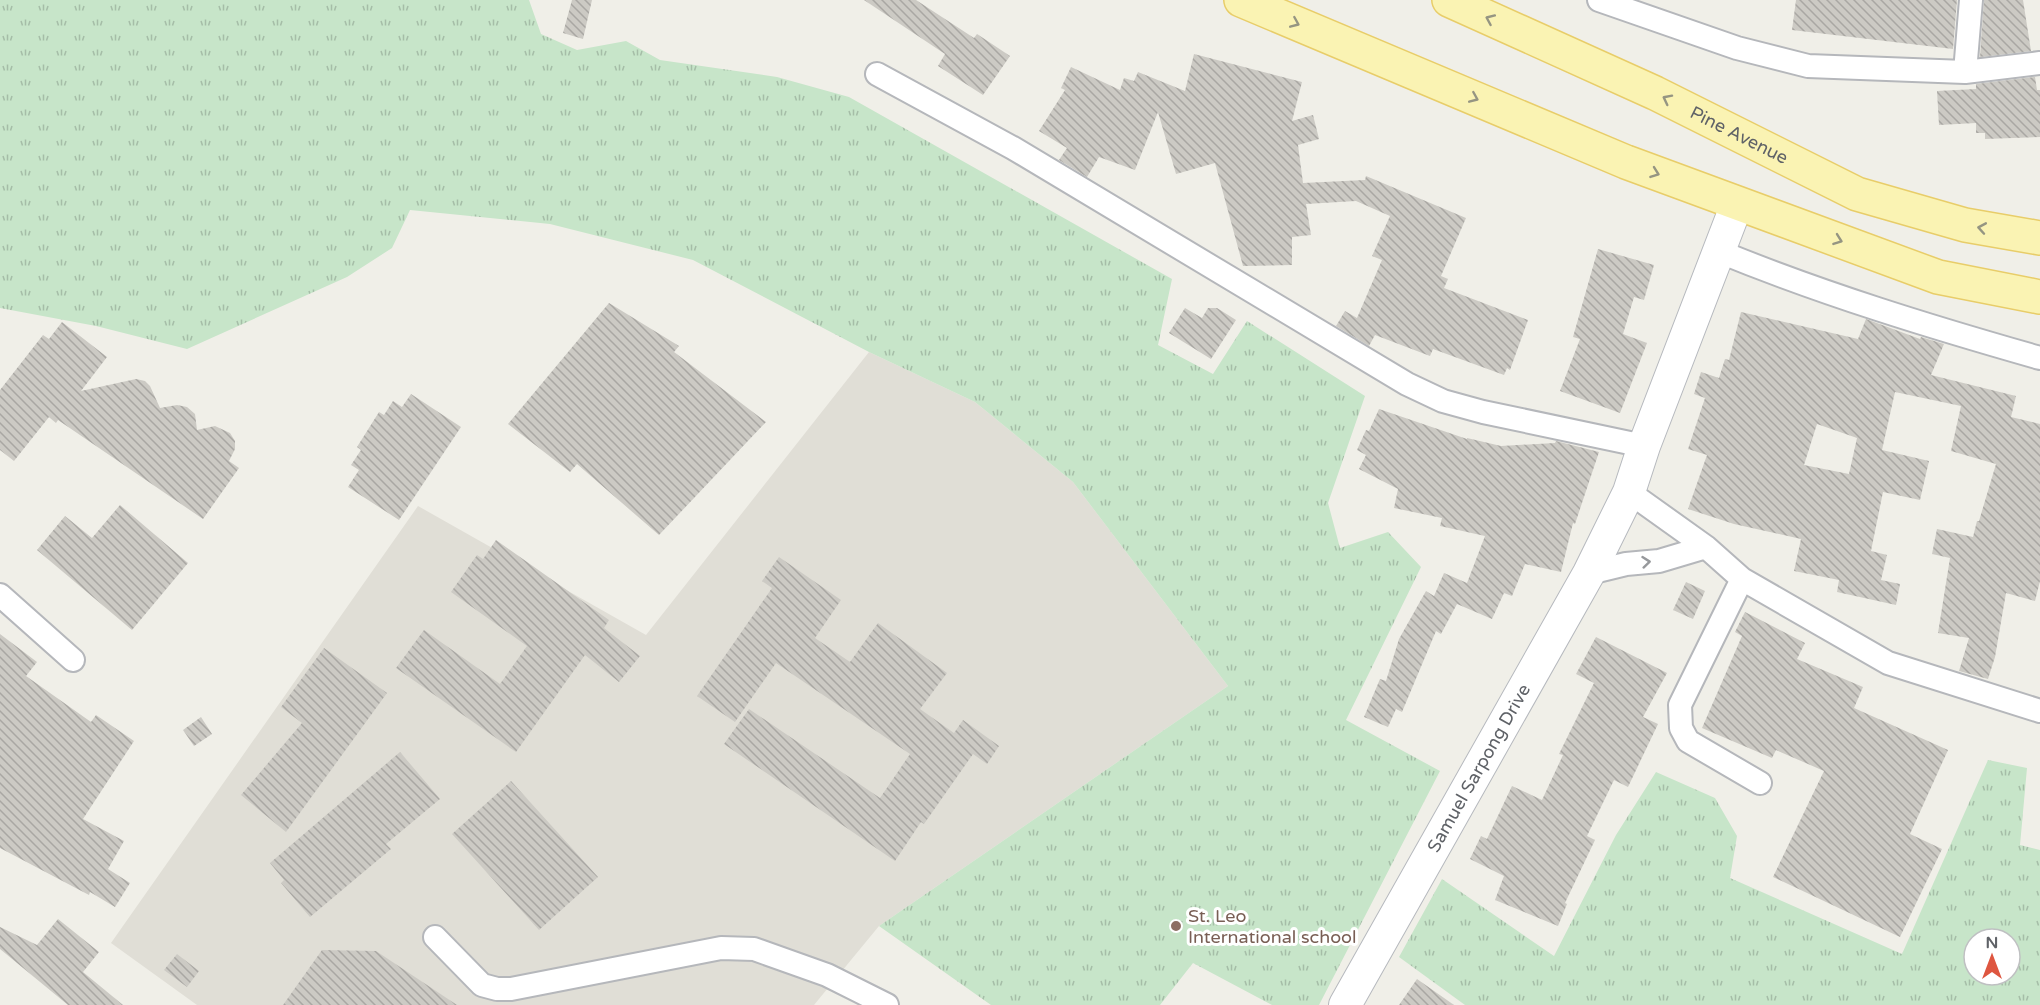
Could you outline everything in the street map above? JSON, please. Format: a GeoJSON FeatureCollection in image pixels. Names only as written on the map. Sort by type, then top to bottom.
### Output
{"type":"FeatureCollection","features":[{"type":"Feature","properties":{"kind":"main road"},"geometry":{"type":"LineString","coordinates":[[1241,0],[1626,162],[1737,204],[1938,277],[2040,297]]}},
{"type":"Feature","properties":{"kind":"main road","name":"Pine Avenue"},"geometry":{"type":"LineString","coordinates":[[1449,0],[1655,93],[1857,194],[1965,225],[2040,238]]}},
{"type":"Feature","properties":{"kind":"street"},"geometry":{"type":"LineString","coordinates":[[1599,0],[1737,48],[1808,66],[1965,72],[2040,63]]}},
{"type":"Feature","properties":{"kind":"street"},"geometry":{"type":"LineString","coordinates":[[1965,72],[1971,0]]}},
{"type":"Feature","properties":{"kind":"street"},"geometry":{"type":"LineString","coordinates":[[877,74],[1063,177],[1407,384],[1443,401],[1483,412],[1644,446]]}},
{"type":"Feature","properties":{"kind":"street","name":"Samuel Sarpong Drive"},"geometry":{"type":"LineString","coordinates":[[1345,1005],[1588,573],[1629,492],[1644,446],[1737,204]]}},
{"type":"Feature","properties":{"kind":"street"},"geometry":{"type":"LineString","coordinates":[[1718,251],[1777,275],[1911,321],[2040,358]]}},
{"type":"Feature","properties":{"kind":"street"},"geometry":{"type":"LineString","coordinates":[[1629,492],[1706,547],[1742,579],[1888,663],[2040,711]]}},
{"type":"Feature","properties":{"kind":"street"},"geometry":{"type":"LineString","coordinates":[[1588,573],[1626,564],[1659,561],[1706,547]]}},
{"type":"Feature","properties":{"kind":"street"},"geometry":{"type":"LineString","coordinates":[[1742,579],[1680,705],[1681,728],[1688,741],[1760,783]]}},
{"type":"Feature","properties":{"kind":"street"},"geometry":{"type":"LineString","coordinates":[[0,595],[73,660]]}},
{"type":"Feature","properties":{"kind":"street"},"geometry":{"type":"LineString","coordinates":[[435,937],[482,985],[496,989],[721,948],[754,949],[827,975],[888,1005]]}},
{"type":"Feature","properties":{"kind":"shaded area"},"geometry":{"type":"Polygon","coordinates":[[[869,352],[975,402],[1073,482],[1228,686],[879,926],[814,1005],[197,1005],[111,943],[418,506],[646,635],[869,352]]]}},
{"type":"Feature","properties":{"kind":"green space"},"geometry":{"type":"Polygon","coordinates":[[[0,0],[529,0],[541,34],[577,50],[626,41],[660,60],[777,77],[849,97],[1172,279],[1158,345],[1213,374],[1247,321],[1365,396],[1328,503],[1340,548],[1388,532],[1421,567],[1346,720],[1440,771],[1319,1005],[1272,1005],[1193,963],[1160,1005],[991,1005],[879,926],[1228,686],[1073,482],[975,402],[869,352],[693,260],[550,224],[410,210],[392,248],[347,277],[187,349],[96,326],[0,308],[0,0]]]}},
{"type":"Feature","properties":{"kind":"green space"},"geometry":{"type":"Polygon","coordinates":[[[1988,760],[2027,768],[2020,845],[2040,850],[2040,1005],[1465,1005],[1399,957],[1442,879],[1554,956],[1616,835],[1656,772],[1715,798],[1737,836],[1730,878],[1902,954],[1988,760]]]}},
{"type":"Feature","properties":{"kind":"building"},"geometry":{"type":"Polygon","coordinates":[[[572,0],[592,0],[583,39],[563,33],[572,0]]]}},
{"type":"Feature","properties":{"kind":"building"},"geometry":{"type":"Polygon","coordinates":[[[864,0],[916,0],[974,38],[977,34],[1010,56],[983,95],[938,66],[945,54],[864,0]]]}},
{"type":"Feature","properties":{"kind":"building"},"geometry":{"type":"Polygon","coordinates":[[[1796,0],[1957,0],[1953,49],[1792,30],[1796,0]]]}},
{"type":"Feature","properties":{"kind":"building"},"geometry":{"type":"Polygon","coordinates":[[[1984,0],[2023,0],[2031,51],[1980,57],[1984,0]]]}},
{"type":"Feature","properties":{"kind":"building"},"geometry":{"type":"Polygon","coordinates":[[[1194,54],[1302,82],[1292,121],[1313,115],[1319,139],[1298,145],[1303,183],[1365,180],[1366,176],[1466,218],[1441,276],[1448,279],[1444,288],[1528,320],[1510,370],[1507,368],[1504,375],[1433,349],[1430,356],[1375,335],[1369,346],[1336,326],[1345,311],[1357,318],[1382,260],[1372,256],[1390,216],[1356,201],[1306,204],[1311,235],[1292,237],[1292,265],[1243,266],[1215,163],[1176,174],[1158,112],[1135,170],[1099,157],[1087,177],[1059,160],[1067,148],[1039,131],[1065,90],[1061,88],[1071,67],[1120,90],[1124,78],[1134,81],[1138,72],[1185,91],[1194,54]]]}},
{"type":"Feature","properties":{"kind":"building"},"geometry":{"type":"Polygon","coordinates":[[[2035,77],[2037,90],[2040,90],[2040,137],[1985,139],[1985,133],[1976,133],[1976,123],[1939,125],[1937,91],[1976,89],[1976,84],[2035,77]]]}},
{"type":"Feature","properties":{"kind":"building"},"geometry":{"type":"Polygon","coordinates":[[[1598,249],[1654,265],[1644,300],[1634,297],[1623,334],[1647,343],[1620,413],[1560,391],[1580,339],[1573,337],[1598,249]]]}},
{"type":"Feature","properties":{"kind":"building"},"geometry":{"type":"Polygon","coordinates":[[[609,303],[679,346],[674,352],[766,422],[659,535],[577,464],[570,472],[508,424],[609,303]]]}},
{"type":"Feature","properties":{"kind":"building"},"geometry":{"type":"Polygon","coordinates":[[[1185,308],[1202,318],[1208,308],[1217,308],[1236,320],[1211,359],[1169,333],[1185,308]]]}},
{"type":"Feature","properties":{"kind":"building"},"geometry":{"type":"Polygon","coordinates":[[[1741,312],[1858,339],[1866,319],[1920,339],[1921,337],[1944,344],[1931,375],[2016,396],[2011,417],[2040,424],[2040,581],[2035,601],[2006,593],[1995,657],[1988,679],[1959,671],[1969,638],[1938,633],[1950,558],[1932,554],[1937,529],[1973,537],[1996,464],[1951,451],[1961,406],[1895,392],[1882,450],[1929,461],[1920,500],[1883,492],[1871,551],[1887,555],[1881,580],[1900,584],[1896,605],[1837,592],[1839,580],[1794,571],[1801,539],[1734,524],[1688,509],[1707,455],[1688,449],[1705,398],[1694,394],[1701,372],[1719,378],[1725,359],[1729,360],[1741,312]],[[1817,424],[1804,465],[1849,474],[1857,438],[1817,424]]]}},
{"type":"Feature","properties":{"kind":"building"},"geometry":{"type":"Polygon","coordinates":[[[62,322],[107,357],[81,391],[136,379],[145,381],[150,386],[160,408],[177,405],[187,407],[195,414],[197,430],[215,426],[230,433],[235,441],[235,449],[229,461],[239,468],[203,519],[58,420],[56,423],[49,417],[14,461],[0,450],[0,390],[43,335],[49,339],[62,322]]]}},
{"type":"Feature","properties":{"kind":"building"},"geometry":{"type":"Polygon","coordinates":[[[411,394],[461,427],[399,520],[348,487],[359,470],[351,465],[361,450],[357,447],[379,412],[384,415],[393,401],[402,407],[411,394]]]}},
{"type":"Feature","properties":{"kind":"building"},"geometry":{"type":"Polygon","coordinates":[[[1379,409],[1467,439],[1501,446],[1555,443],[1556,441],[1599,452],[1575,524],[1573,523],[1561,572],[1525,564],[1512,596],[1504,593],[1492,619],[1457,604],[1441,634],[1436,631],[1402,712],[1396,709],[1388,727],[1364,717],[1380,679],[1386,681],[1399,639],[1426,591],[1434,596],[1444,573],[1467,583],[1485,536],[1440,526],[1442,518],[1394,508],[1398,489],[1359,469],[1366,455],[1357,450],[1379,409]]]}},
{"type":"Feature","properties":{"kind":"building"},"geometry":{"type":"Polygon","coordinates":[[[120,505],[188,563],[132,630],[37,550],[65,516],[92,538],[120,505]]]}},
{"type":"Feature","properties":{"kind":"building"},"geometry":{"type":"Polygon","coordinates":[[[496,540],[609,620],[604,628],[640,656],[619,682],[585,655],[516,752],[396,668],[424,630],[500,684],[527,646],[451,592],[477,555],[483,559],[496,540]]]}},
{"type":"Feature","properties":{"kind":"building"},"geometry":{"type":"Polygon","coordinates":[[[779,557],[841,600],[815,638],[850,662],[878,623],[947,673],[920,709],[954,733],[963,720],[999,746],[987,764],[973,754],[924,824],[921,822],[895,861],[724,744],[749,709],[880,798],[910,754],[776,663],[735,722],[697,696],[772,588],[762,581],[779,557]]]}},
{"type":"Feature","properties":{"kind":"building"},"geometry":{"type":"Polygon","coordinates":[[[1686,582],[1705,591],[1693,619],[1673,610],[1686,582]]]}},
{"type":"Feature","properties":{"kind":"building"},"geometry":{"type":"Polygon","coordinates":[[[1745,612],[1805,643],[1797,659],[1863,687],[1854,708],[1948,750],[1910,834],[1942,849],[1900,937],[1773,877],[1824,771],[1776,750],[1772,758],[1702,728],[1742,636],[1735,632],[1745,612]]]}},
{"type":"Feature","properties":{"kind":"building"},"geometry":{"type":"Polygon","coordinates":[[[0,634],[37,662],[26,676],[91,722],[96,715],[134,741],[83,819],[124,841],[108,869],[130,883],[115,907],[90,892],[89,895],[0,848],[0,634]]]}},
{"type":"Feature","properties":{"kind":"building"},"geometry":{"type":"Polygon","coordinates":[[[1596,637],[1667,673],[1643,717],[1658,724],[1628,787],[1614,780],[1587,836],[1595,840],[1565,903],[1567,904],[1558,926],[1495,900],[1504,876],[1470,859],[1481,836],[1487,839],[1512,786],[1542,800],[1563,755],[1559,754],[1594,683],[1576,674],[1596,637]]]}},
{"type":"Feature","properties":{"kind":"building"},"geometry":{"type":"Polygon","coordinates":[[[324,648],[387,693],[286,832],[241,795],[302,723],[281,707],[324,648]]]}},
{"type":"Feature","properties":{"kind":"building"},"geometry":{"type":"Polygon","coordinates":[[[201,717],[212,734],[194,746],[183,730],[201,717]]]}},
{"type":"Feature","properties":{"kind":"building"},"geometry":{"type":"Polygon","coordinates":[[[400,752],[440,799],[386,844],[391,849],[310,917],[281,883],[284,880],[270,863],[400,752]]]}},
{"type":"Feature","properties":{"kind":"building"},"geometry":{"type":"Polygon","coordinates":[[[511,781],[598,877],[539,930],[452,834],[511,781]]]}},
{"type":"Feature","properties":{"kind":"building"},"geometry":{"type":"Polygon","coordinates":[[[58,919],[99,952],[83,972],[123,1005],[68,1005],[0,949],[0,927],[37,945],[58,919]]]}},
{"type":"Feature","properties":{"kind":"building"},"geometry":{"type":"Polygon","coordinates":[[[322,950],[376,951],[457,1005],[283,1005],[322,950]]]}},
{"type":"Feature","properties":{"kind":"building"},"geometry":{"type":"Polygon","coordinates":[[[177,954],[199,971],[187,987],[164,970],[177,954]]]}},
{"type":"Feature","properties":{"kind":"building"},"geometry":{"type":"Polygon","coordinates":[[[1417,979],[1454,1005],[1399,1005],[1417,979]]]}},
{"type":"Feature","properties":{"kind":"place","name":"St. Leo International school"},"geometry":{"type":"Point","coordinates":[1176,926]}}]}
